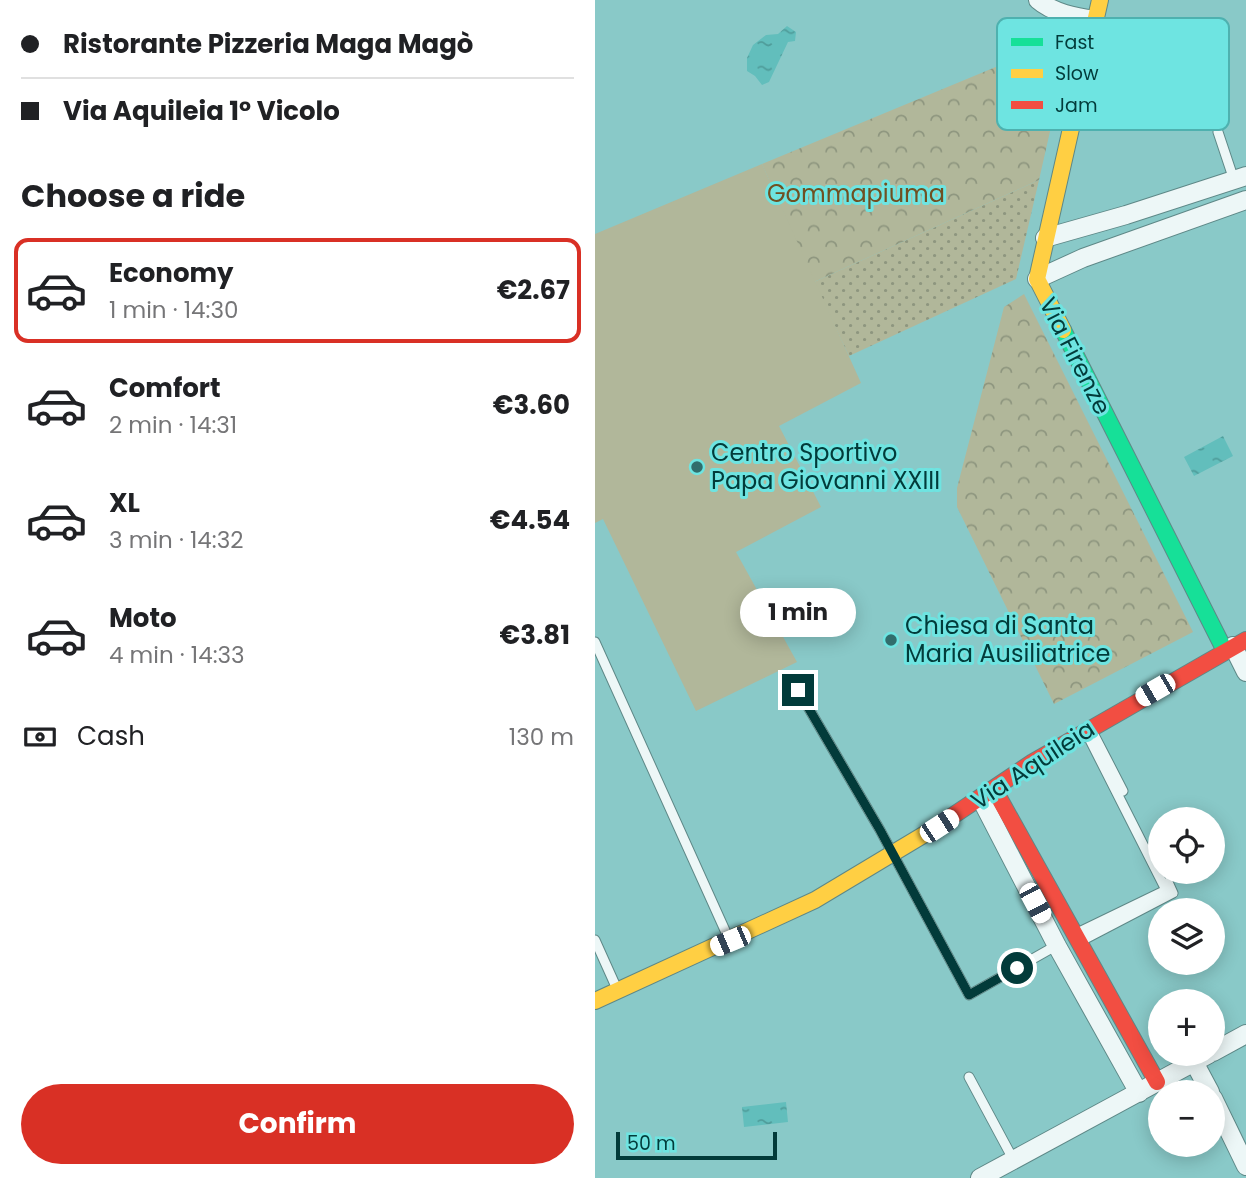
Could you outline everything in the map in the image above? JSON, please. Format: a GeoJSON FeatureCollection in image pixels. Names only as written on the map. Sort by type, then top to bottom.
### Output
{"type":"FeatureCollection","features":[{"type":"Feature","properties":{"kind":"street"},"geometry":{"type":"LineString","coordinates":[[1038,0],[1076,18]]}},
{"type":"Feature","properties":{"kind":"street","name":"Via Firenze"},"geometry":{"type":"LineString","coordinates":[[1096,18],[1100,0]]}},
{"type":"Feature","properties":{"kind":"street","name":"Via Firenze"},"geometry":{"type":"LineString","coordinates":[[1070,130],[1037,279],[1235,646]]}},
{"type":"Feature","properties":{"kind":"street"},"geometry":{"type":"LineString","coordinates":[[1045,238],[1240,178]]}},
{"type":"Feature","properties":{"kind":"street"},"geometry":{"type":"LineString","coordinates":[[1037,279],[1083,258],[1246,200]]}},
{"type":"Feature","properties":{"kind":"street"},"geometry":{"type":"LineString","coordinates":[[1235,646],[1246,672]]}},
{"type":"Feature","properties":{"kind":"street","name":"Via Aquileia"},"geometry":{"type":"LineString","coordinates":[[595,1001],[815,900],[893,855],[1033,762],[1235,646]]}},
{"type":"Feature","properties":{"kind":"street"},"geometry":{"type":"LineString","coordinates":[[987,794],[1077,938],[1156,1080]]}},
{"type":"Feature","properties":{"kind":"street"},"geometry":{"type":"LineString","coordinates":[[987,794],[1057,946],[1139,1093]]}},
{"type":"Feature","properties":{"kind":"street"},"geometry":{"type":"LineString","coordinates":[[1225,1045],[1246,1034]]}},
{"type":"Feature","properties":{"kind":"street"},"geometry":{"type":"LineString","coordinates":[[1161,1080],[1187,1066]]}},
{"type":"Feature","properties":{"kind":"street"},"geometry":{"type":"LineString","coordinates":[[980,1178],[1148,1088]]}},
{"type":"Feature","properties":{"kind":"street"},"geometry":{"type":"LineString","coordinates":[[1225,1123],[1246,1166]]}},
{"type":"Feature","properties":{"kind":"lane"},"geometry":{"type":"LineString","coordinates":[[1218,132],[1240,178]]}},
{"type":"Feature","properties":{"kind":"lane"},"geometry":{"type":"LineString","coordinates":[[595,642],[730,941]]}},
{"type":"Feature","properties":{"kind":"lane"},"geometry":{"type":"LineString","coordinates":[[798,690],[893,855],[969,995],[1057,946],[1173,893],[1168,884]]}},
{"type":"Feature","properties":{"kind":"lane"},"geometry":{"type":"LineString","coordinates":[[1088,729],[1148,844]]}},
{"type":"Feature","properties":{"kind":"lane"},"geometry":{"type":"LineString","coordinates":[[1077,938],[1166,890],[1088,729]]}},
{"type":"Feature","properties":{"kind":"lane"},"geometry":{"type":"LineString","coordinates":[[595,940],[618,990]]}},
{"type":"Feature","properties":{"kind":"lane"},"geometry":{"type":"LineString","coordinates":[[969,1077],[1013,1160]]}},
{"type":"Feature","properties":{"kind":"green space","name":"Gommapiuma"},"geometry":{"type":"Polygon","coordinates":[[[997,67],[997,130],[1050,130],[1039,180],[814,282],[762,164],[997,67]]]}},
{"type":"Feature","properties":{"kind":"green space","name":"Centro Sportivo Papa Giovanni XXIII"},"geometry":{"type":"Polygon","coordinates":[[[762,164],[861,383],[779,426],[821,507],[736,552],[797,662],[696,711],[603,519],[595,523],[595,234],[762,164]]]}},
{"type":"Feature","properties":{"kind":"green space"},"geometry":{"type":"Polygon","coordinates":[[[1039,180],[1016,279],[849,356],[814,282],[1039,180]]]}},
{"type":"Feature","properties":{"kind":"green space"},"geometry":{"type":"Polygon","coordinates":[[[1024,294],[1193,632],[1054,704],[957,507],[957,488],[1004,307],[1024,294]]]}},
{"type":"Feature","properties":{"kind":"water"},"geometry":{"type":"Polygon","coordinates":[[[787,26],[796,32],[795,41],[788,42],[769,82],[762,85],[747,71],[747,58],[753,45],[766,35],[778,34],[787,26]]]}},
{"type":"Feature","properties":{"kind":"water"},"geometry":{"type":"Polygon","coordinates":[[[1223,436],[1233,456],[1194,476],[1184,457],[1223,436]]]}},
{"type":"Feature","properties":{"kind":"water"},"geometry":{"type":"Polygon","coordinates":[[[786,1102],[788,1122],[744,1127],[742,1107],[786,1102]]]}},
{"type":"Feature","properties":{"kind":"traffic: fast"},"geometry":{"type":"LineString","coordinates":[[1063,330],[1225,651]]}},
{"type":"Feature","properties":{"kind":"traffic: slow"},"geometry":{"type":"LineString","coordinates":[[1096,18],[1100,0]]}},
{"type":"Feature","properties":{"kind":"traffic: slow"},"geometry":{"type":"LineString","coordinates":[[1063,330],[1037,279],[1071,130]]}},
{"type":"Feature","properties":{"kind":"traffic: slow"},"geometry":{"type":"LineString","coordinates":[[595,1001],[815,900],[930,831]]}},
{"type":"Feature","properties":{"kind":"traffic: jam"},"geometry":{"type":"LineString","coordinates":[[930,831],[1033,762],[1246,640]]}},
{"type":"Feature","properties":{"kind":"traffic: jam"},"geometry":{"type":"LineString","coordinates":[[994,789],[1156,1080]]}},
{"type":"Feature","properties":{"kind":"place","name":"Centro Sportivo Papa Giovanni XXIII"},"geometry":{"type":"Point","coordinates":[697,467]}},
{"type":"Feature","properties":{"kind":"place","name":"Chiesa di Santa Maria Ausiliatrice"},"geometry":{"type":"Point","coordinates":[891,640]}},
{"type":"Feature","properties":{"kind":"route"},"geometry":{"type":"LineString","coordinates":[[798,690],[880,830],[969,995],[1017,968]]}}]}
